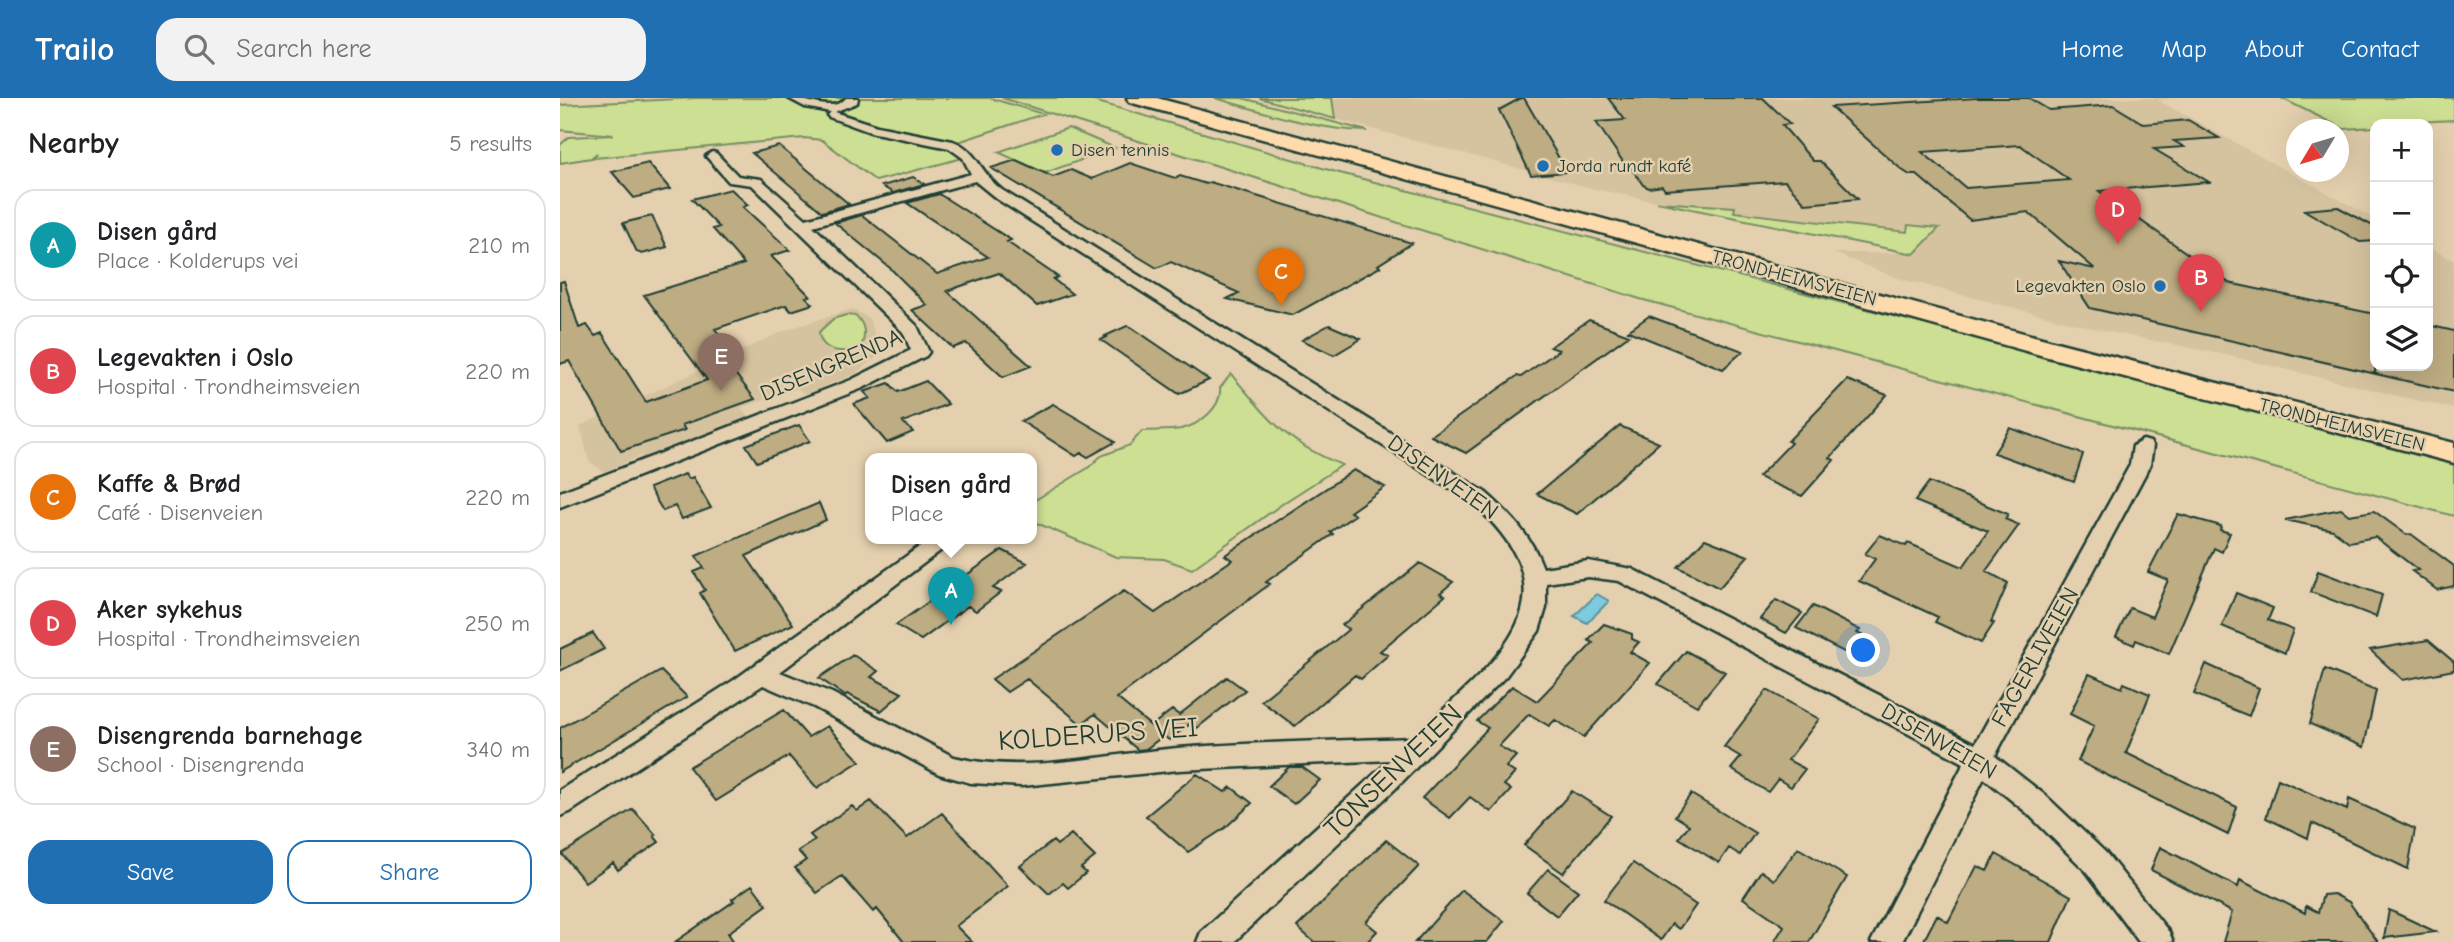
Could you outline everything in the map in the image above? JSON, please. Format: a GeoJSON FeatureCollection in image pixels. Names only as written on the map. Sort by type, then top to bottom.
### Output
{"type":"FeatureCollection","features":[{"type":"Feature","properties":{"kind":"highway","name":"TRONDHEIMSVEIEN"},"geometry":{"type":"LineString","coordinates":[[1136,98],[2054,350],[2454,453]]}},
{"type":"Feature","properties":{"kind":"highway","name":"TRONDHEIMSVEIEN"},"geometry":{"type":"LineString","coordinates":[[1177,98],[2051,332],[2454,428]]}},
{"type":"Feature","properties":{"kind":"street"},"geometry":{"type":"LineString","coordinates":[[798,100],[820,98]]}},
{"type":"Feature","properties":{"kind":"street"},"geometry":{"type":"LineString","coordinates":[[798,100],[813,108],[833,109],[850,104],[852,98]]}},
{"type":"Feature","properties":{"kind":"street","name":"DISENVEIEN"},"geometry":{"type":"LineString","coordinates":[[833,115],[874,129],[953,145],[970,156],[978,176],[1025,212],[1478,497],[1517,535],[1536,577],[1588,569],[1624,574],[1980,760],[2036,804],[2096,862],[2158,942]]}},
{"type":"Feature","properties":{"kind":"street","name":"DISENGRENDA"},"geometry":{"type":"LineString","coordinates":[[560,500],[857,384],[920,352],[911,330],[803,224],[755,182],[734,179],[712,156]]}},
{"type":"Feature","properties":{"kind":"street"},"geometry":{"type":"LineString","coordinates":[[803,224],[978,176]]}},
{"type":"Feature","properties":{"kind":"street","name":"FAGERLIVEIEN"},"geometry":{"type":"LineString","coordinates":[[1886,942],[1980,760],[2140,465],[2143,446]]}},
{"type":"Feature","properties":{"kind":"street"},"geometry":{"type":"LineString","coordinates":[[560,804],[761,674],[876,587],[939,544]]}},
{"type":"Feature","properties":{"kind":"street","name":"TONSENVEIEN"},"geometry":{"type":"LineString","coordinates":[[1212,942],[1420,748],[1507,660],[1528,631],[1535,605],[1536,577]]}},
{"type":"Feature","properties":{"kind":"street","name":"KOLDERUPS VEI"},"geometry":{"type":"LineString","coordinates":[[761,674],[823,700],[948,766],[971,772],[1022,775],[1179,758],[1420,748]]}},
{"type":"Feature","properties":{"kind":"shaded area"},"geometry":{"type":"Polygon","coordinates":[[[1332,98],[2172,98],[2157,100],[2286,170],[2286,182],[2307,182],[2370,216],[2370,371],[2433,371],[2433,250],[2454,261],[2454,409],[2221,354],[2100,330],[1897,278],[1834,253],[1898,253],[1848,240],[1595,189],[1335,119],[1332,98]]]}},
{"type":"Feature","properties":{"kind":"shaded area"},"geometry":{"type":"Polygon","coordinates":[[[852,309],[869,318],[881,353],[855,374],[806,394],[797,388],[741,408],[750,419],[647,459],[640,456],[604,472],[589,461],[580,426],[783,331],[852,309]]]}},
{"type":"Feature","properties":{"kind":"green space"},"geometry":{"type":"Polygon","coordinates":[[[697,98],[990,98],[1043,114],[955,143],[970,156],[876,181],[822,140],[804,138],[594,158],[597,153],[591,158],[560,163],[560,145],[569,137],[614,135],[560,130],[560,105],[697,98]]]}},
{"type":"Feature","properties":{"kind":"green space"},"geometry":{"type":"Polygon","coordinates":[[[1002,98],[1084,98],[1336,172],[2454,461],[2454,516],[1640,299],[1002,98]]]}},
{"type":"Feature","properties":{"kind":"green space"},"geometry":{"type":"Polygon","coordinates":[[[1215,98],[1242,98],[1367,131],[1309,124],[1215,98]]]}},
{"type":"Feature","properties":{"kind":"green space"},"geometry":{"type":"Polygon","coordinates":[[[1259,98],[1332,98],[1335,119],[1259,98]]]}},
{"type":"Feature","properties":{"kind":"green space"},"geometry":{"type":"Polygon","coordinates":[[[2281,98],[2454,98],[2454,120],[2370,119],[2370,127],[2349,129],[2349,119],[2324,119],[2281,98]]]}},
{"type":"Feature","properties":{"kind":"green space","name":"Disen tennis"},"geometry":{"type":"Polygon","coordinates":[[[1068,128],[1115,148],[1045,173],[998,152],[1068,128]]]}},
{"type":"Feature","properties":{"kind":"green space"},"geometry":{"type":"Polygon","coordinates":[[[1657,202],[1735,207],[1734,212],[1907,232],[1908,225],[1939,228],[1914,254],[1657,202]]]}},
{"type":"Feature","properties":{"kind":"green space"},"geometry":{"type":"Polygon","coordinates":[[[846,315],[856,316],[862,323],[864,335],[860,348],[841,351],[829,348],[824,344],[819,332],[833,319],[846,315]]]}},
{"type":"Feature","properties":{"kind":"green space"},"geometry":{"type":"Polygon","coordinates":[[[1231,374],[1292,438],[1306,448],[1342,465],[1192,569],[1164,559],[1116,557],[1037,523],[1037,499],[1088,468],[1101,456],[1130,445],[1142,431],[1181,429],[1202,420],[1217,402],[1220,388],[1231,374]]]}},
{"type":"Feature","properties":{"kind":"water"},"geometry":{"type":"Polygon","coordinates":[[[1597,594],[1609,601],[1587,623],[1574,616],[1597,594]]]}},
{"type":"Feature","properties":{"kind":"building"},"geometry":{"type":"Polygon","coordinates":[[[1524,98],[1567,172],[1531,175],[1499,110],[1524,98]]]}},
{"type":"Feature","properties":{"kind":"building"},"geometry":{"type":"Polygon","coordinates":[[[1608,98],[1763,98],[1790,124],[1782,125],[1813,161],[1820,161],[1858,199],[1806,204],[1785,181],[1665,190],[1662,186],[1649,188],[1643,185],[1630,166],[1626,166],[1596,122],[1625,120],[1608,98]]]}},
{"type":"Feature","properties":{"kind":"building"},"geometry":{"type":"Polygon","coordinates":[[[1976,98],[2029,98],[2049,110],[2113,105],[2144,124],[2188,120],[2219,138],[2174,141],[2184,147],[2154,149],[2209,182],[2099,191],[2229,283],[2370,313],[2370,371],[2375,373],[2433,371],[2433,326],[2454,331],[2454,392],[2090,308],[2059,261],[2095,269],[2028,212],[1970,220],[1917,175],[1910,175],[1831,107],[1976,98]],[[2020,145],[1922,152],[1966,188],[2069,180],[2020,145]]]}},
{"type":"Feature","properties":{"kind":"building"},"geometry":{"type":"Polygon","coordinates":[[[779,146],[849,204],[822,212],[752,153],[779,146]]]}},
{"type":"Feature","properties":{"kind":"building"},"geometry":{"type":"Polygon","coordinates":[[[1016,160],[1053,177],[1071,170],[1092,179],[1130,163],[1175,178],[1180,176],[1206,184],[1210,182],[1412,243],[1378,265],[1380,267],[1293,315],[1227,299],[1239,293],[1171,262],[1157,268],[991,168],[1016,160]]]}},
{"type":"Feature","properties":{"kind":"building"},"geometry":{"type":"Polygon","coordinates":[[[648,163],[670,189],[634,198],[612,172],[648,163]]]}},
{"type":"Feature","properties":{"kind":"building"},"geometry":{"type":"Polygon","coordinates":[[[913,177],[924,184],[893,193],[882,186],[913,177]]]}},
{"type":"Feature","properties":{"kind":"building"},"geometry":{"type":"Polygon","coordinates":[[[731,189],[748,205],[743,207],[790,250],[771,256],[810,296],[806,297],[813,304],[791,311],[786,305],[715,329],[723,339],[719,340],[731,354],[722,357],[755,399],[682,425],[685,430],[621,451],[569,361],[560,364],[560,282],[564,281],[579,328],[587,325],[595,336],[602,333],[646,402],[707,380],[644,295],[744,264],[713,229],[719,227],[692,199],[731,189]]]}},
{"type":"Feature","properties":{"kind":"building"},"geometry":{"type":"Polygon","coordinates":[[[939,194],[1011,240],[1007,242],[1058,277],[1053,279],[1072,294],[1037,306],[999,273],[947,291],[1031,366],[1003,377],[966,343],[953,348],[912,310],[927,305],[890,268],[835,223],[862,215],[937,274],[988,257],[907,203],[939,194]]]}},
{"type":"Feature","properties":{"kind":"building"},"geometry":{"type":"Polygon","coordinates":[[[2338,207],[2370,224],[2370,241],[2360,242],[2304,210],[2338,207]]]}},
{"type":"Feature","properties":{"kind":"building"},"geometry":{"type":"Polygon","coordinates":[[[652,216],[667,247],[642,254],[637,252],[623,223],[652,216]]]}},
{"type":"Feature","properties":{"kind":"building"},"geometry":{"type":"Polygon","coordinates":[[[1649,316],[1743,351],[1723,369],[1628,331],[1649,316]]]}},
{"type":"Feature","properties":{"kind":"building"},"geometry":{"type":"Polygon","coordinates":[[[1589,320],[1629,335],[1466,453],[1431,436],[1559,350],[1550,347],[1589,320]]]}},
{"type":"Feature","properties":{"kind":"building"},"geometry":{"type":"Polygon","coordinates":[[[1329,325],[1361,339],[1334,355],[1302,340],[1329,325]]]}},
{"type":"Feature","properties":{"kind":"building"},"geometry":{"type":"Polygon","coordinates":[[[1127,326],[1209,380],[1179,394],[1101,340],[1127,326]]]}},
{"type":"Feature","properties":{"kind":"building"},"geometry":{"type":"Polygon","coordinates":[[[1847,380],[1887,395],[1830,458],[1834,460],[1802,496],[1758,477],[1791,443],[1788,441],[1847,380]]]}},
{"type":"Feature","properties":{"kind":"building"},"geometry":{"type":"Polygon","coordinates":[[[926,381],[948,404],[903,422],[913,432],[887,443],[854,404],[870,398],[864,392],[889,383],[898,392],[926,381]]]}},
{"type":"Feature","properties":{"kind":"building"},"geometry":{"type":"Polygon","coordinates":[[[1053,404],[1115,442],[1088,457],[1081,453],[1076,456],[1021,421],[1053,404]]]}},
{"type":"Feature","properties":{"kind":"building"},"geometry":{"type":"Polygon","coordinates":[[[799,425],[810,441],[757,462],[746,445],[799,425]]]}},
{"type":"Feature","properties":{"kind":"building"},"geometry":{"type":"Polygon","coordinates":[[[1620,426],[1659,443],[1577,514],[1537,494],[1620,426]]]}},
{"type":"Feature","properties":{"kind":"building"},"geometry":{"type":"Polygon","coordinates":[[[2010,428],[2083,454],[2074,482],[1994,453],[2010,428]]]}},
{"type":"Feature","properties":{"kind":"building"},"geometry":{"type":"Polygon","coordinates":[[[1354,470],[1385,487],[1350,512],[1355,515],[1330,532],[1333,534],[1266,582],[1270,584],[1117,698],[1163,736],[1146,749],[1138,750],[1095,714],[1081,724],[1027,679],[1007,692],[992,679],[1124,591],[1155,613],[1232,560],[1225,555],[1354,470]]]}},
{"type":"Feature","properties":{"kind":"building"},"geometry":{"type":"Polygon","coordinates":[[[685,474],[688,479],[693,477],[711,508],[682,519],[675,506],[663,511],[649,488],[685,474]]]}},
{"type":"Feature","properties":{"kind":"building"},"geometry":{"type":"Polygon","coordinates":[[[1929,482],[2008,514],[2005,519],[2019,525],[1986,571],[2008,583],[1991,622],[1994,623],[1981,643],[1935,622],[1938,617],[1859,581],[1875,559],[1865,554],[1880,535],[1906,546],[1908,543],[1963,567],[1988,531],[1915,501],[1929,482]]]}},
{"type":"Feature","properties":{"kind":"building"},"geometry":{"type":"Polygon","coordinates":[[[819,503],[826,520],[746,556],[793,624],[735,651],[700,593],[705,590],[694,572],[704,568],[696,556],[819,503]]]}},
{"type":"Feature","properties":{"kind":"building"},"geometry":{"type":"Polygon","coordinates":[[[2341,509],[2349,515],[2374,511],[2407,535],[2411,534],[2454,566],[2454,586],[2437,590],[2412,571],[2418,570],[2375,537],[2349,542],[2333,530],[2285,520],[2341,509]]]}},
{"type":"Feature","properties":{"kind":"building"},"geometry":{"type":"Polygon","coordinates":[[[2178,514],[2221,526],[2220,530],[2230,533],[2222,552],[2214,548],[2169,654],[2136,640],[2134,645],[2116,637],[2130,608],[2152,617],[2168,580],[2148,572],[2178,514]]]}},
{"type":"Feature","properties":{"kind":"building"},"geometry":{"type":"Polygon","coordinates":[[[1705,539],[1748,556],[1719,588],[1678,567],[1705,539]]]}},
{"type":"Feature","properties":{"kind":"building"},"geometry":{"type":"Polygon","coordinates":[[[1002,550],[1027,563],[993,588],[1001,592],[976,611],[968,606],[921,640],[896,625],[1002,550]]]}},
{"type":"Feature","properties":{"kind":"building"},"geometry":{"type":"Polygon","coordinates":[[[1420,563],[1453,582],[1440,593],[1445,596],[1380,651],[1388,655],[1361,679],[1355,675],[1295,726],[1261,701],[1349,629],[1342,625],[1420,563]]]}},
{"type":"Feature","properties":{"kind":"building"},"geometry":{"type":"Polygon","coordinates":[[[2318,571],[2382,595],[2376,617],[2311,592],[2318,571]]]}},
{"type":"Feature","properties":{"kind":"building"},"geometry":{"type":"Polygon","coordinates":[[[2236,593],[2273,608],[2268,620],[2293,630],[2285,653],[2222,626],[2236,593]]]}},
{"type":"Feature","properties":{"kind":"building"},"geometry":{"type":"Polygon","coordinates":[[[1776,600],[1802,613],[1786,633],[1760,619],[1776,600]]]}},
{"type":"Feature","properties":{"kind":"building"},"geometry":{"type":"Polygon","coordinates":[[[1813,606],[1860,630],[1857,633],[1872,640],[1858,659],[1796,628],[1813,606]]]}},
{"type":"Feature","properties":{"kind":"building"},"geometry":{"type":"Polygon","coordinates":[[[1604,624],[1632,634],[1632,639],[1639,642],[1630,652],[1650,663],[1584,737],[1555,720],[1549,726],[1529,714],[1499,746],[1516,756],[1506,767],[1515,773],[1504,785],[1511,790],[1491,812],[1470,797],[1450,818],[1422,798],[1488,728],[1477,721],[1512,686],[1537,701],[1593,643],[1588,640],[1604,624]]]}},
{"type":"Feature","properties":{"kind":"building"},"geometry":{"type":"Polygon","coordinates":[[[593,633],[604,649],[560,671],[560,649],[593,633]]]}},
{"type":"Feature","properties":{"kind":"building"},"geometry":{"type":"Polygon","coordinates":[[[2428,640],[2454,662],[2454,670],[2403,680],[2370,650],[2428,640]]]}},
{"type":"Feature","properties":{"kind":"building"},"geometry":{"type":"Polygon","coordinates":[[[1686,651],[1725,672],[1697,706],[1658,684],[1686,651]]]}},
{"type":"Feature","properties":{"kind":"building"},"geometry":{"type":"Polygon","coordinates":[[[853,655],[878,671],[871,677],[902,693],[881,711],[847,694],[845,696],[819,678],[853,655]]]}},
{"type":"Feature","properties":{"kind":"building"},"geometry":{"type":"Polygon","coordinates":[[[2206,664],[2259,688],[2249,716],[2194,694],[2206,664]]]}},
{"type":"Feature","properties":{"kind":"building"},"geometry":{"type":"Polygon","coordinates":[[[2325,669],[2376,690],[2364,747],[2310,724],[2325,669]]]}},
{"type":"Feature","properties":{"kind":"building"},"geometry":{"type":"Polygon","coordinates":[[[661,671],[687,697],[560,772],[560,728],[661,671]]]}},
{"type":"Feature","properties":{"kind":"building"},"geometry":{"type":"Polygon","coordinates":[[[2089,674],[2122,688],[2124,683],[2150,694],[2126,753],[2237,807],[2228,835],[2078,761],[2094,726],[2070,714],[2089,674]]]}},
{"type":"Feature","properties":{"kind":"building"},"geometry":{"type":"Polygon","coordinates":[[[1227,677],[1245,690],[1197,728],[1190,724],[1169,740],[1151,726],[1172,710],[1179,715],[1227,677]]]}},
{"type":"Feature","properties":{"kind":"building"},"geometry":{"type":"Polygon","coordinates":[[[1767,690],[1819,719],[1788,760],[1805,769],[1791,787],[1778,779],[1768,792],[1731,769],[1741,757],[1724,747],[1767,690]]]}},
{"type":"Feature","properties":{"kind":"building"},"geometry":{"type":"Polygon","coordinates":[[[784,710],[808,737],[827,726],[860,761],[817,788],[789,756],[716,801],[689,767],[784,710]]]}},
{"type":"Feature","properties":{"kind":"building"},"geometry":{"type":"Polygon","coordinates":[[[1289,767],[1302,767],[1320,780],[1294,804],[1269,786],[1289,767]]]}},
{"type":"Feature","properties":{"kind":"building"},"geometry":{"type":"Polygon","coordinates":[[[1197,774],[1225,792],[1231,787],[1252,803],[1225,828],[1188,852],[1146,816],[1197,774]]]}},
{"type":"Feature","properties":{"kind":"building"},"geometry":{"type":"Polygon","coordinates":[[[2278,779],[2347,810],[2349,799],[2415,829],[2408,869],[2312,823],[2308,838],[2266,818],[2278,779]]]}},
{"type":"Feature","properties":{"kind":"building"},"geometry":{"type":"Polygon","coordinates":[[[1572,791],[1611,816],[1563,873],[1524,845],[1572,791]]]}},
{"type":"Feature","properties":{"kind":"building"},"geometry":{"type":"Polygon","coordinates":[[[1691,794],[1755,833],[1740,855],[1729,848],[1719,863],[1679,838],[1689,825],[1675,816],[1691,794]]]}},
{"type":"Feature","properties":{"kind":"building"},"geometry":{"type":"Polygon","coordinates":[[[871,801],[907,838],[942,813],[1008,886],[956,926],[972,942],[904,942],[877,909],[873,912],[842,876],[817,893],[795,868],[806,860],[798,851],[815,840],[810,835],[852,806],[857,811],[871,801]]]}},
{"type":"Feature","properties":{"kind":"building"},"geometry":{"type":"Polygon","coordinates":[[[633,809],[659,842],[618,870],[613,863],[585,882],[562,854],[633,809]]]}},
{"type":"Feature","properties":{"kind":"building"},"geometry":{"type":"Polygon","coordinates":[[[1071,834],[1095,857],[1081,868],[1086,873],[1068,888],[1063,883],[1049,894],[1020,866],[1053,841],[1057,845],[1071,834]]]}},
{"type":"Feature","properties":{"kind":"building"},"geometry":{"type":"Polygon","coordinates":[[[1386,840],[1419,866],[1366,922],[1377,931],[1367,942],[1314,942],[1297,927],[1386,840]]]}},
{"type":"Feature","properties":{"kind":"building"},"geometry":{"type":"Polygon","coordinates":[[[2160,847],[2238,887],[2240,880],[2305,913],[2306,906],[2318,912],[2323,895],[2334,894],[2349,902],[2378,942],[2223,942],[2232,912],[2151,870],[2160,847]]]}},
{"type":"Feature","properties":{"kind":"building"},"geometry":{"type":"Polygon","coordinates":[[[1798,848],[1847,877],[1809,942],[1774,942],[1784,926],[1743,898],[1761,871],[1774,880],[1798,848]]]}},
{"type":"Feature","properties":{"kind":"building"},"geometry":{"type":"Polygon","coordinates":[[[1996,854],[2071,896],[2051,942],[1923,942],[1937,915],[1948,922],[1977,866],[1987,871],[1996,854]]]}},
{"type":"Feature","properties":{"kind":"building"},"geometry":{"type":"Polygon","coordinates":[[[1633,863],[1696,905],[1679,929],[1672,924],[1661,940],[1604,900],[1633,863]]]}},
{"type":"Feature","properties":{"kind":"building"},"geometry":{"type":"Polygon","coordinates":[[[1548,869],[1578,891],[1557,916],[1527,893],[1548,869]]]}},
{"type":"Feature","properties":{"kind":"building"},"geometry":{"type":"Polygon","coordinates":[[[752,885],[767,905],[728,933],[734,942],[675,942],[734,901],[732,899],[752,885]]]}},
{"type":"Feature","properties":{"kind":"building"},"geometry":{"type":"Polygon","coordinates":[[[1462,890],[1504,921],[1487,942],[1415,942],[1462,890]]]}},
{"type":"Feature","properties":{"kind":"building"},"geometry":{"type":"Polygon","coordinates":[[[2389,910],[2436,932],[2384,938],[2389,910]]]}},
{"type":"Feature","properties":{"kind":"place","name":"Disen tennis"},"geometry":{"type":"Point","coordinates":[1057,150]}},
{"type":"Feature","properties":{"kind":"place","name":"Jorda rundt kafé"},"geometry":{"type":"Point","coordinates":[1543,166]}},
{"type":"Feature","properties":{"kind":"place","name":"Aker sykehus"},"geometry":{"type":"Point","coordinates":[2118,244]}},
{"type":"Feature","properties":{"kind":"place","name":"Legevakten Oslo"},"geometry":{"type":"Point","coordinates":[2160,286]}},
{"type":"Feature","properties":{"kind":"place","name":"Kaffe & Brød"},"geometry":{"type":"Point","coordinates":[1281,306]}},
{"type":"Feature","properties":{"kind":"place","name":"Legevakten i Oslo"},"geometry":{"type":"Point","coordinates":[2201,312]}},
{"type":"Feature","properties":{"kind":"place","name":"Disengrenda barnehage"},"geometry":{"type":"Point","coordinates":[721,391]}},
{"type":"Feature","properties":{"kind":"place","name":"Disen gård"},"geometry":{"type":"Point","coordinates":[951,625]}}]}
